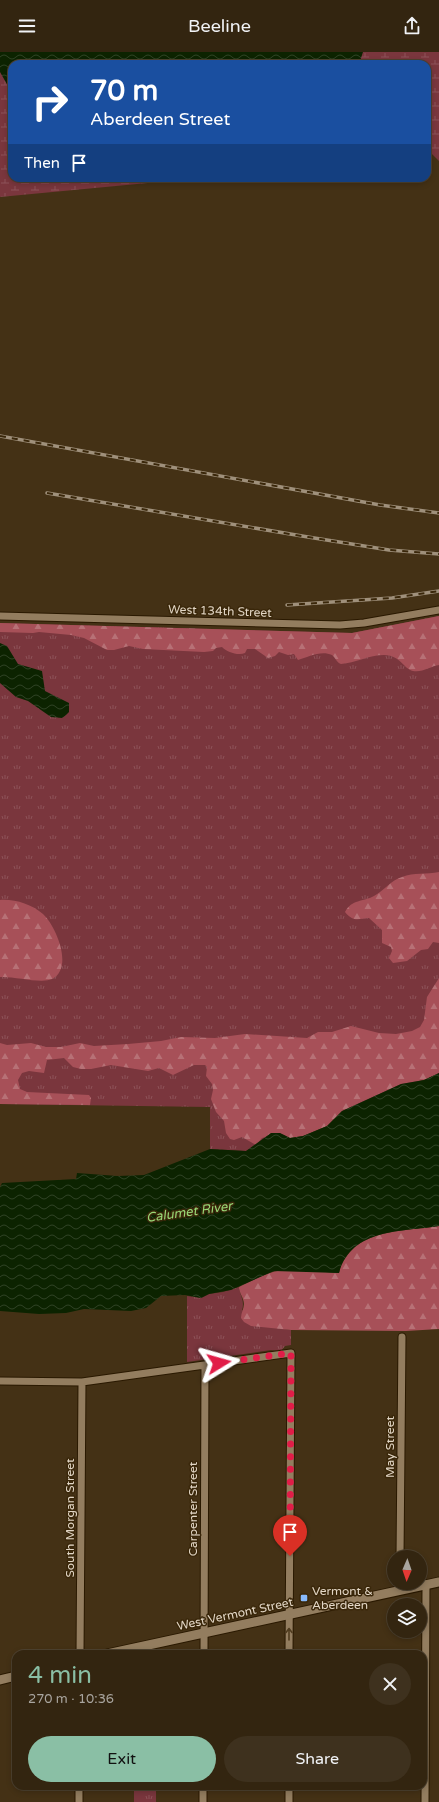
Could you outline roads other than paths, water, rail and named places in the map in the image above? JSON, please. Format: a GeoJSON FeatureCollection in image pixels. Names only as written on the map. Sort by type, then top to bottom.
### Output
{"type":"FeatureCollection","features":[{"type":"Feature","properties":{"kind":"street","name":"West 134th Street"},"geometry":{"type":"LineString","coordinates":[[0,616],[340,625],[364,623],[439,610]]}},
{"type":"Feature","properties":{"kind":"street","name":"May Street"},"geometry":{"type":"LineString","coordinates":[[400,1550],[402,1337]]}},
{"type":"Feature","properties":{"kind":"street"},"geometry":{"type":"LineString","coordinates":[[0,1381],[82,1382],[291,1353],[289,1650]]}},
{"type":"Feature","properties":{"kind":"street","name":"Carpenter Street"},"geometry":{"type":"LineString","coordinates":[[204,1650],[205,1365]]}},
{"type":"Feature","properties":{"kind":"street","name":"South Morgan Street"},"geometry":{"type":"LineString","coordinates":[[80,1650],[82,1382]]}},
{"type":"Feature","properties":{"kind":"street","name":"West Vermont Street"},"geometry":{"type":"LineString","coordinates":[[427,1584],[439,1582]]}},
{"type":"Feature","properties":{"kind":"street","name":"West Vermont Street"},"geometry":{"type":"LineString","coordinates":[[125,1650],[289,1615],[387,1589]]}},
{"type":"Feature","properties":{"kind":"street"},"geometry":{"type":"LineString","coordinates":[[426,1590],[426,1650]]}},
{"type":"Feature","properties":{"kind":"street"},"geometry":{"type":"LineString","coordinates":[[0,1680],[12,1677]]}},
{"type":"Feature","properties":{"kind":"street"},"geometry":{"type":"LineString","coordinates":[[79,1790],[79,1802]]}},
{"type":"Feature","properties":{"kind":"street"},"geometry":{"type":"LineString","coordinates":[[203,1790],[203,1802]]}},
{"type":"Feature","properties":{"kind":"street"},"geometry":{"type":"LineString","coordinates":[[289,1790],[289,1802]]}},
{"type":"Feature","properties":{"kind":"street"},"geometry":{"type":"LineString","coordinates":[[425,1790],[425,1802]]}},
{"type":"Feature","properties":{"kind":"water"},"geometry":{"type":"Polygon","coordinates":[[[0,52],[363,52],[360,60],[8,60],[8,86],[0,72],[0,52]]]}},
{"type":"Feature","properties":{"kind":"water"},"geometry":{"type":"Polygon","coordinates":[[[0,643],[7,646],[18,664],[42,671],[45,691],[69,703],[69,712],[65,716],[62,718],[51,717],[28,701],[16,697],[0,683],[0,643]]]}},
{"type":"Feature","properties":{"kind":"water","name":"Calumet River"},"geometry":{"type":"Polygon","coordinates":[[[439,1073],[439,1226],[394,1232],[366,1240],[354,1248],[345,1258],[339,1273],[274,1271],[231,1290],[209,1294],[201,1298],[185,1295],[161,1296],[146,1308],[131,1311],[84,1309],[66,1313],[39,1314],[0,1311],[0,1187],[2,1183],[76,1179],[77,1173],[118,1176],[144,1175],[210,1149],[246,1151],[271,1133],[280,1133],[290,1138],[303,1136],[327,1126],[342,1111],[401,1084],[424,1080],[439,1073]]]}},
{"type":"Feature","properties":{"kind":"railway"},"geometry":{"type":"LineString","coordinates":[[0,436],[380,505],[439,513]]}},
{"type":"Feature","properties":{"kind":"railway"},"geometry":{"type":"LineString","coordinates":[[47,493],[389,550],[439,554]]}},
{"type":"Feature","properties":{"kind":"railway"},"geometry":{"type":"LineString","coordinates":[[287,605],[392,598],[439,591]]}},
{"type":"Feature","properties":{"kind":"place","name":"Vermont & Aberdeen"},"geometry":{"type":"Point","coordinates":[304,1598]}}]}
